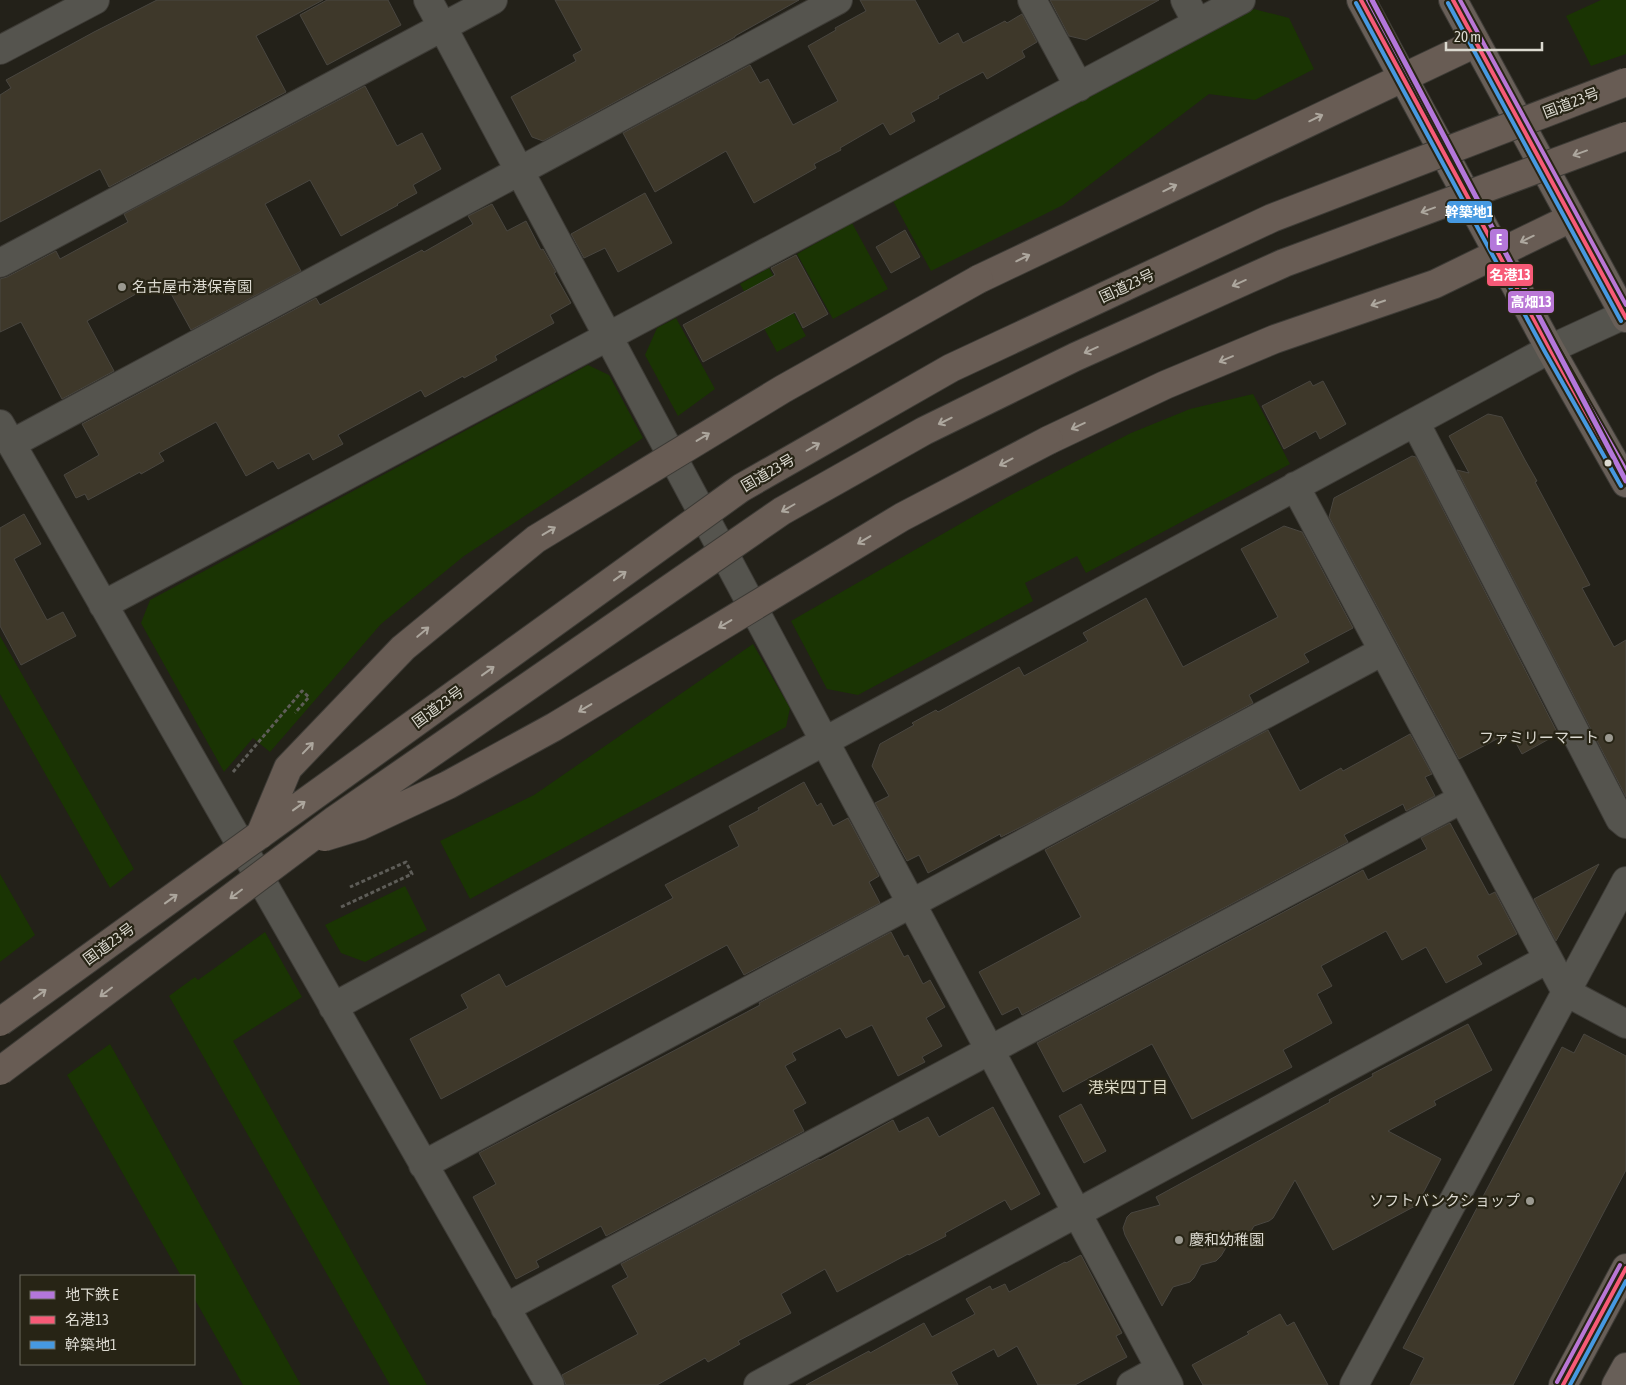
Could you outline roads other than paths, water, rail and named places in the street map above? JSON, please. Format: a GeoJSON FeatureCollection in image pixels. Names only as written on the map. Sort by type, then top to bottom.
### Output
{"type":"FeatureCollection","features":[{"type":"Feature","properties":{"kind":"highway"},"geometry":{"type":"LineString","coordinates":[[260,835],[288,768],[404,648],[536,539],[783,388],[979,279],[1403,76],[1476,43]]}},
{"type":"Feature","properties":{"kind":"highway","name":"国道23号"},"geometry":{"type":"LineString","coordinates":[[0,1022],[741,488],[951,368],[1272,218],[1626,82]]}},
{"type":"Feature","properties":{"kind":"highway"},"geometry":{"type":"LineString","coordinates":[[0,1071],[353,807],[782,511],[924,431],[1075,357],[1284,263],[1626,136]]}},
{"type":"Feature","properties":{"kind":"highway"},"geometry":{"type":"LineString","coordinates":[[303,844],[360,826],[448,785],[554,727],[902,517],[1049,440],[1165,385],[1275,338],[1435,284],[1571,218]]}},
{"type":"Feature","properties":{"kind":"main road"},"geometry":{"type":"LineString","coordinates":[[1360,0],[1550,349],[1626,483]]}},
{"type":"Feature","properties":{"kind":"main road"},"geometry":{"type":"LineString","coordinates":[[1453,0],[1625,316]]}},
{"type":"Feature","properties":{"kind":"main road"},"geometry":{"type":"LineString","coordinates":[[1563,1385],[1626,1268]]}},
{"type":"Feature","properties":{"kind":"main road"},"geometry":{"type":"LineString","coordinates":[[1616,1385],[1626,1367]]}},
{"type":"Feature","properties":{"kind":"street"},"geometry":{"type":"LineString","coordinates":[[0,50],[95,0]]}},
{"type":"Feature","properties":{"kind":"street"},"geometry":{"type":"LineString","coordinates":[[428,0],[1165,1377],[1131,1385]]}},
{"type":"Feature","properties":{"kind":"street"},"geometry":{"type":"LineString","coordinates":[[0,263],[493,0]]}},
{"type":"Feature","properties":{"kind":"street"},"geometry":{"type":"LineString","coordinates":[[550,1385],[6,434],[520,170],[838,0]]}},
{"type":"Feature","properties":{"kind":"street"},"geometry":{"type":"LineString","coordinates":[[1032,0],[1079,87]]}},
{"type":"Feature","properties":{"kind":"street"},"geometry":{"type":"LineString","coordinates":[[103,605],[1079,87],[1191,12],[1241,0]]}},
{"type":"Feature","properties":{"kind":"street"},"geometry":{"type":"LineString","coordinates":[[333,1007],[1550,349],[1625,316]]}},
{"type":"Feature","properties":{"kind":"street"},"geometry":{"type":"LineString","coordinates":[[1415,422],[1620,819],[1626,824]]}},
{"type":"Feature","properties":{"kind":"street"},"geometry":{"type":"LineString","coordinates":[[1295,486],[1566,992],[1626,1024]]}},
{"type":"Feature","properties":{"kind":"street"},"geometry":{"type":"LineString","coordinates":[[424,1165],[1382,651]]}},
{"type":"Feature","properties":{"kind":"street"},"geometry":{"type":"LineString","coordinates":[[505,1308],[1462,799]]}},
{"type":"Feature","properties":{"kind":"street"},"geometry":{"type":"LineString","coordinates":[[1354,1385],[1626,881]]}},
{"type":"Feature","properties":{"kind":"street"},"geometry":{"type":"LineString","coordinates":[[758,1385],[1548,959]]}},
{"type":"Feature","properties":{"kind":"metro line","name":"E"},"geometry":{"type":"LineString","coordinates":[[1372,0],[1626,481]]}},
{"type":"Feature","properties":{"kind":"place","name":"名古屋市港保育園"},"geometry":{"type":"Point","coordinates":[122,287]}},
{"type":"Feature","properties":{"kind":"place","name":"ファミリーマート"},"geometry":{"type":"Point","coordinates":[1609,738]}},
{"type":"Feature","properties":{"kind":"place","name":"ソフトバンクショップ"},"geometry":{"type":"Point","coordinates":[1530,1201]}},
{"type":"Feature","properties":{"kind":"place","name":"慶和幼稚園"},"geometry":{"type":"Point","coordinates":[1179,1240]}},
{"type":"Feature","properties":{"kind":"district","name":"港栄四丁目"},"geometry":{"type":"Point","coordinates":[1128,1087]}}]}
